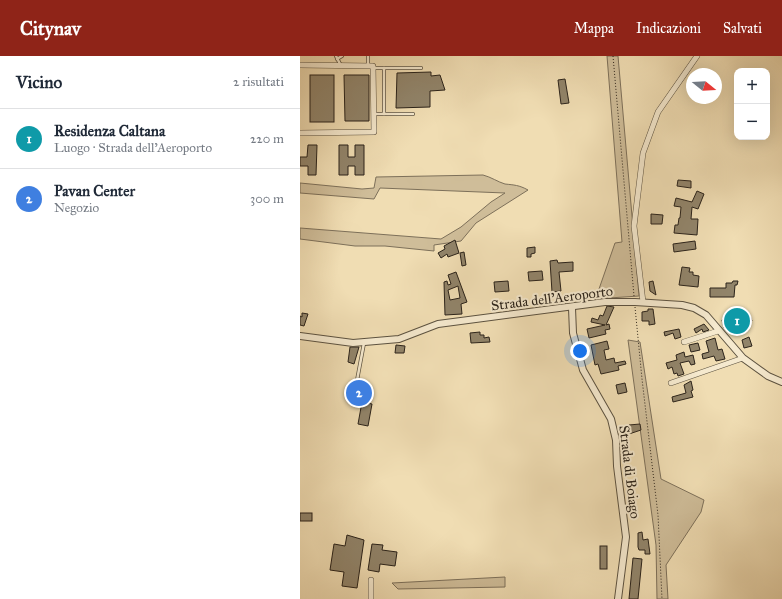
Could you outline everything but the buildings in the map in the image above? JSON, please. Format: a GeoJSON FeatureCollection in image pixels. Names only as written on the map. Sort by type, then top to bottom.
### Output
{"type":"FeatureCollection","features":[{"type":"Feature","properties":{"kind":"street"},"geometry":{"type":"LineString","coordinates":[[643,302],[634,226],[642,154],[658,112],[697,56]]}},
{"type":"Feature","properties":{"kind":"street"},"geometry":{"type":"LineString","coordinates":[[300,65],[374,66],[374,132],[300,133]]}},
{"type":"Feature","properties":{"kind":"street","name":"Strada dell'Aeroporto"},"geometry":{"type":"LineString","coordinates":[[300,336],[353,343],[399,339],[438,324],[572,308],[605,302],[635,300],[682,305],[694,308],[706,316],[742,358],[768,376],[782,382]]}},
{"type":"Feature","properties":{"kind":"street","name":"Strada di Boiago"},"geometry":{"type":"LineString","coordinates":[[572,308],[573,333],[583,370],[611,420],[616,440],[617,466],[626,537],[618,599]]}},
{"type":"Feature","properties":{"kind":"street"},"geometry":{"type":"LineString","coordinates":[[684,342],[718,331]]}},
{"type":"Feature","properties":{"kind":"street"},"geometry":{"type":"LineString","coordinates":[[671,383],[742,358]]}},
{"type":"Feature","properties":{"kind":"street"},"geometry":{"type":"LineString","coordinates":[[371,580],[372,599]]}},
{"type":"Feature","properties":{"kind":"lane"},"geometry":{"type":"LineString","coordinates":[[341,66],[337,57],[342,56]]}},
{"type":"Feature","properties":{"kind":"lane"},"geometry":{"type":"LineString","coordinates":[[368,56],[368,66]]}},
{"type":"Feature","properties":{"kind":"lane"},"geometry":{"type":"LineString","coordinates":[[374,68],[421,68]]}},
{"type":"Feature","properties":{"kind":"lane"},"geometry":{"type":"LineString","coordinates":[[384,68],[384,114]]}},
{"type":"Feature","properties":{"kind":"lane"},"geometry":{"type":"LineString","coordinates":[[374,114],[413,114]]}},
{"type":"Feature","properties":{"kind":"lane"},"geometry":{"type":"LineString","coordinates":[[355,391],[364,342]]}},
{"type":"Feature","properties":{"kind":"path"},"geometry":{"type":"LineString","coordinates":[[613,56],[642,379],[658,514],[662,599]]}},
{"type":"Feature","properties":{"kind":"shaded area"},"geometry":{"type":"Polygon","coordinates":[[[607,56],[618,56],[639,296],[594,299],[591,297],[599,289],[615,243],[622,242],[607,56]]]}},
{"type":"Feature","properties":{"kind":"shaded area"},"geometry":{"type":"Polygon","coordinates":[[[483,175],[505,184],[519,186],[528,190],[476,223],[461,241],[434,245],[434,251],[385,246],[355,246],[300,239],[300,228],[441,239],[461,227],[491,202],[505,193],[380,188],[374,199],[300,193],[300,183],[362,189],[374,188],[376,177],[483,175]]]}},
{"type":"Feature","properties":{"kind":"shaded area"},"geometry":{"type":"Polygon","coordinates":[[[628,340],[640,342],[661,479],[704,500],[701,512],[666,565],[668,599],[657,599],[656,545],[628,340]]]}},
{"type":"Feature","properties":{"kind":"shaded area"},"geometry":{"type":"Polygon","coordinates":[[[505,577],[505,587],[398,589],[392,583],[505,577]]]}},
{"type":"Feature","properties":{"kind":"place","name":"Residenza Caltana"},"geometry":{"type":"Point","coordinates":[737,321]}},
{"type":"Feature","properties":{"kind":"place","name":"Pavan Center"},"geometry":{"type":"Point","coordinates":[359,393]}}]}
